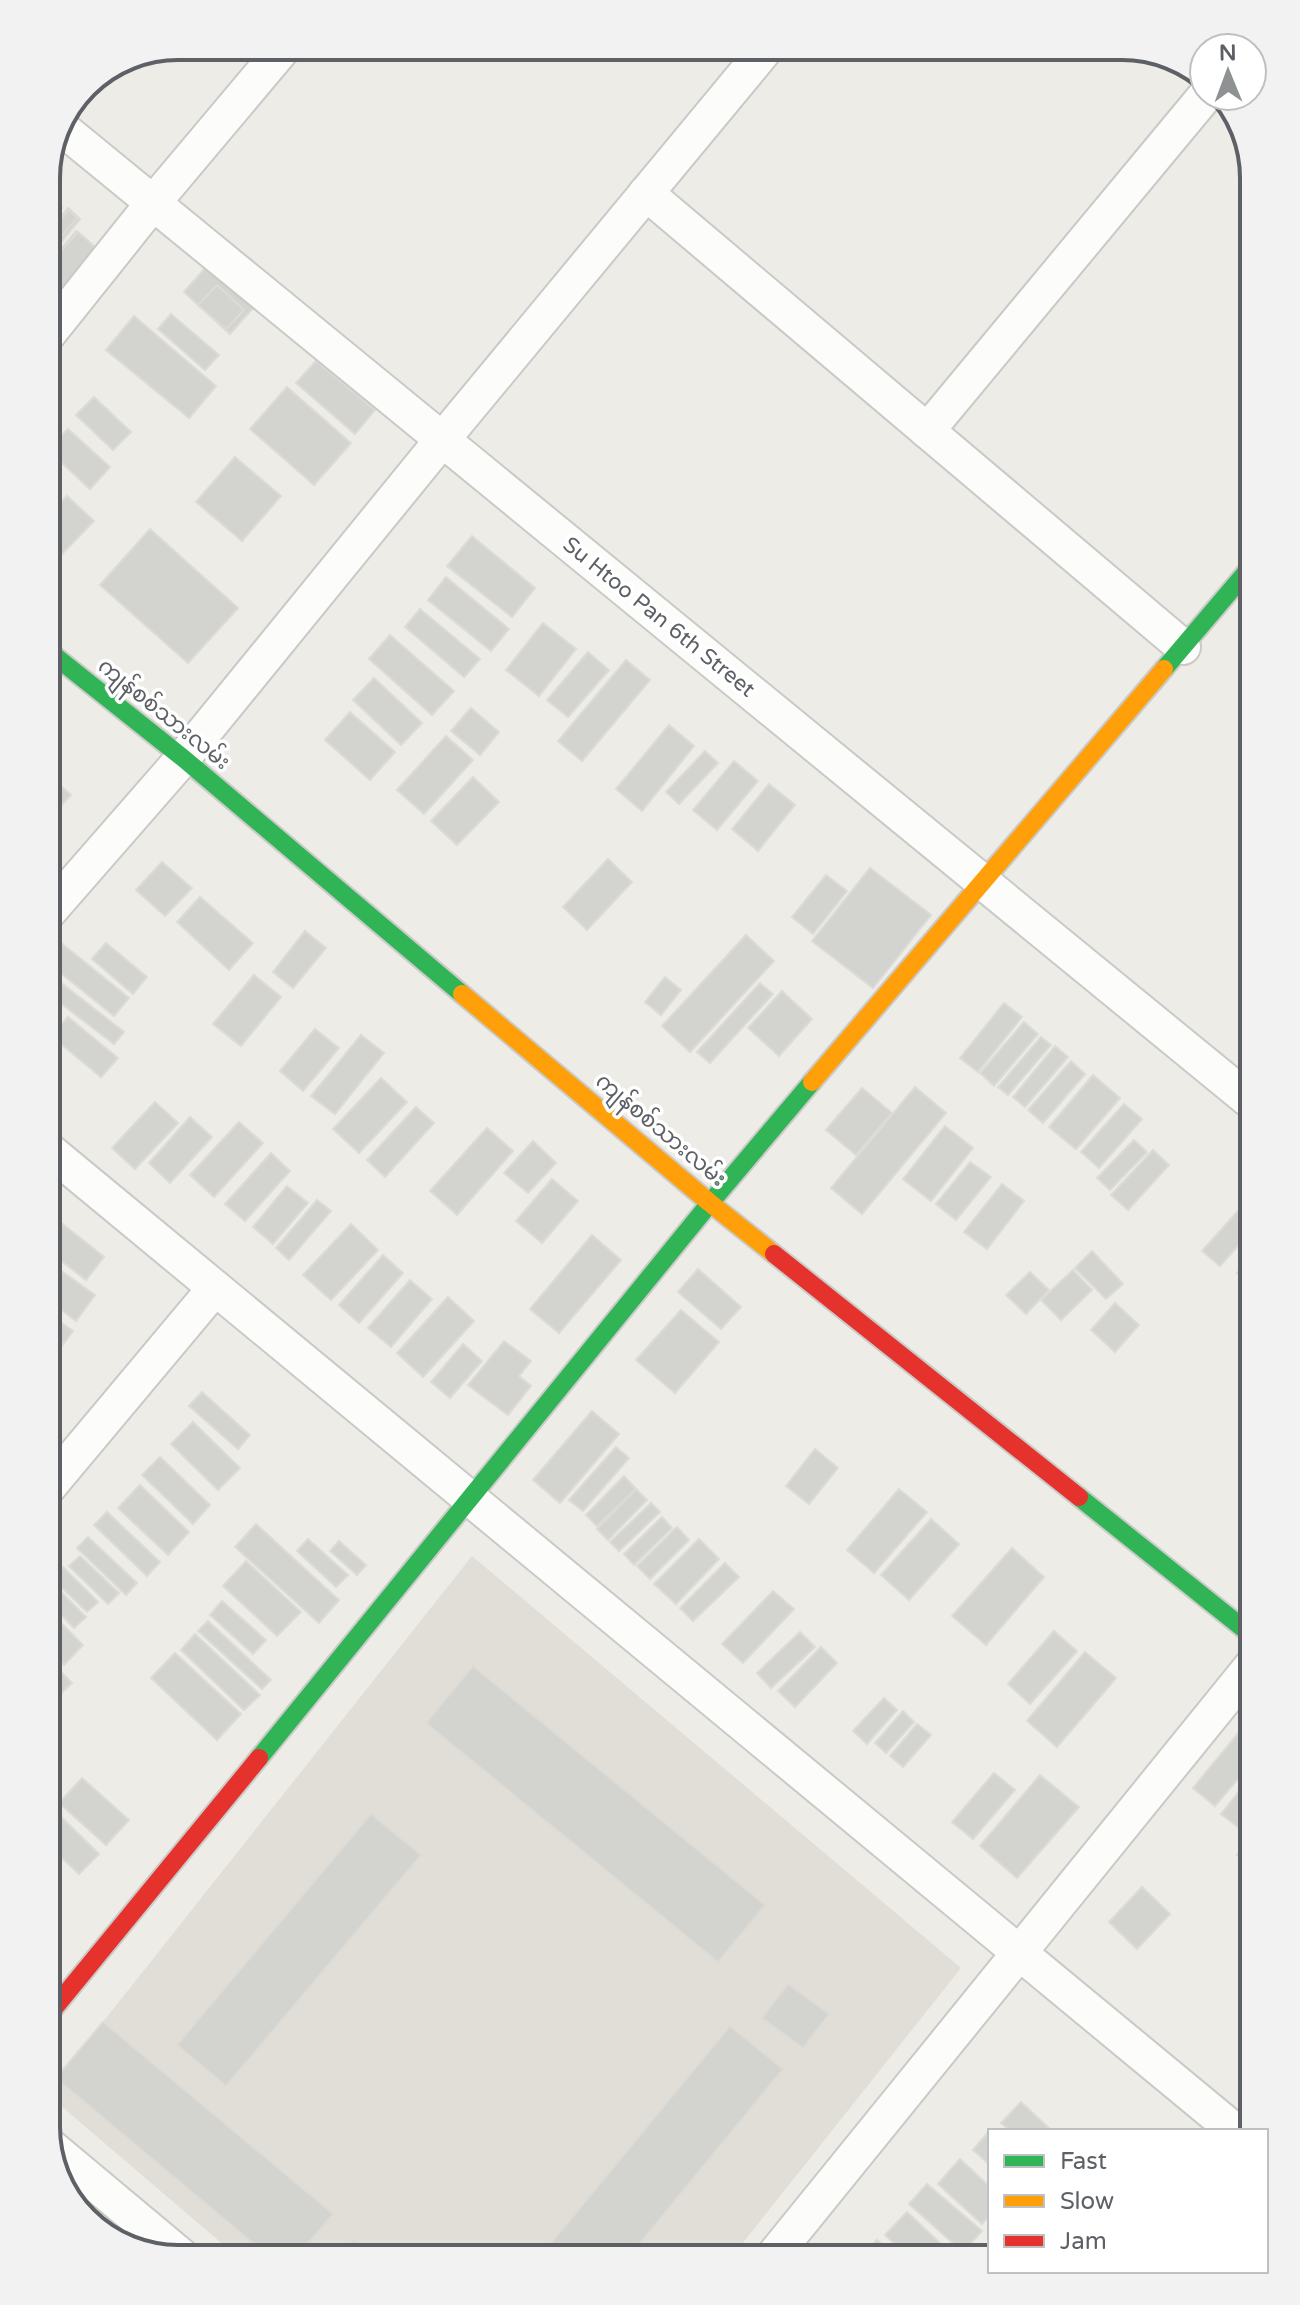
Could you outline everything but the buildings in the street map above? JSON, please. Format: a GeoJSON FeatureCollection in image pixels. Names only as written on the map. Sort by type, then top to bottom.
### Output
{"type":"FeatureCollection","features":[{"type":"Feature","properties":{"kind":"street"},"geometry":{"type":"LineString","coordinates":[[60,319],[273,60]]}},
{"type":"Feature","properties":{"kind":"street"},"geometry":{"type":"LineString","coordinates":[[60,899],[183,758],[756,60]]}},
{"type":"Feature","properties":{"kind":"street"},"geometry":{"type":"LineString","coordinates":[[927,431],[1192,112]]}},
{"type":"Feature","properties":{"kind":"street","name":"Su Htoo Pan 6th Street"},"geometry":{"type":"LineString","coordinates":[[69,134],[1240,1093]]}},
{"type":"Feature","properties":{"kind":"street"},"geometry":{"type":"LineString","coordinates":[[646,193],[1183,647]]}},
{"type":"Feature","properties":{"kind":"street"},"geometry":{"type":"LineString","coordinates":[[60,2001],[710,1203],[1240,580]]}},
{"type":"Feature","properties":{"kind":"street","name":"ကျန်စစ်သားလမ်း"},"geometry":{"type":"LineString","coordinates":[[60,660],[183,758],[710,1203],[1240,1626]]}},
{"type":"Feature","properties":{"kind":"street"},"geometry":{"type":"LineString","coordinates":[[60,1160],[1233,2129]]}},
{"type":"Feature","properties":{"kind":"street"},"geometry":{"type":"LineString","coordinates":[[60,1473],[215,1288]]}},
{"type":"Feature","properties":{"kind":"street"},"geometry":{"type":"LineString","coordinates":[[782,2245],[1240,1680]]}},
{"type":"Feature","properties":{"kind":"street"},"geometry":{"type":"LineString","coordinates":[[64,2158],[168,2245]]}},
{"type":"Feature","properties":{"kind":"shaded area"},"geometry":{"type":"Polygon","coordinates":[[[472,1556],[961,1968],[741,2245],[224,2245],[60,2105],[60,2073],[472,1556]]]}},
{"type":"Feature","properties":{"kind":"traffic: fast"},"geometry":{"type":"LineString","coordinates":[[1164,669],[1240,579]]}},
{"type":"Feature","properties":{"kind":"traffic: fast"},"geometry":{"type":"LineString","coordinates":[[60,660],[183,758],[462,994]]}},
{"type":"Feature","properties":{"kind":"traffic: fast"},"geometry":{"type":"LineString","coordinates":[[259,1758],[812,1082]]}},
{"type":"Feature","properties":{"kind":"traffic: fast"},"geometry":{"type":"LineString","coordinates":[[1079,1497],[1240,1626]]}},
{"type":"Feature","properties":{"kind":"traffic: slow"},"geometry":{"type":"LineString","coordinates":[[812,1082],[1164,669]]}},
{"type":"Feature","properties":{"kind":"traffic: slow"},"geometry":{"type":"LineString","coordinates":[[462,994],[774,1254]]}},
{"type":"Feature","properties":{"kind":"traffic: jam"},"geometry":{"type":"LineString","coordinates":[[774,1254],[1079,1497]]}},
{"type":"Feature","properties":{"kind":"traffic: jam"},"geometry":{"type":"LineString","coordinates":[[60,2001],[259,1758]]}}]}
